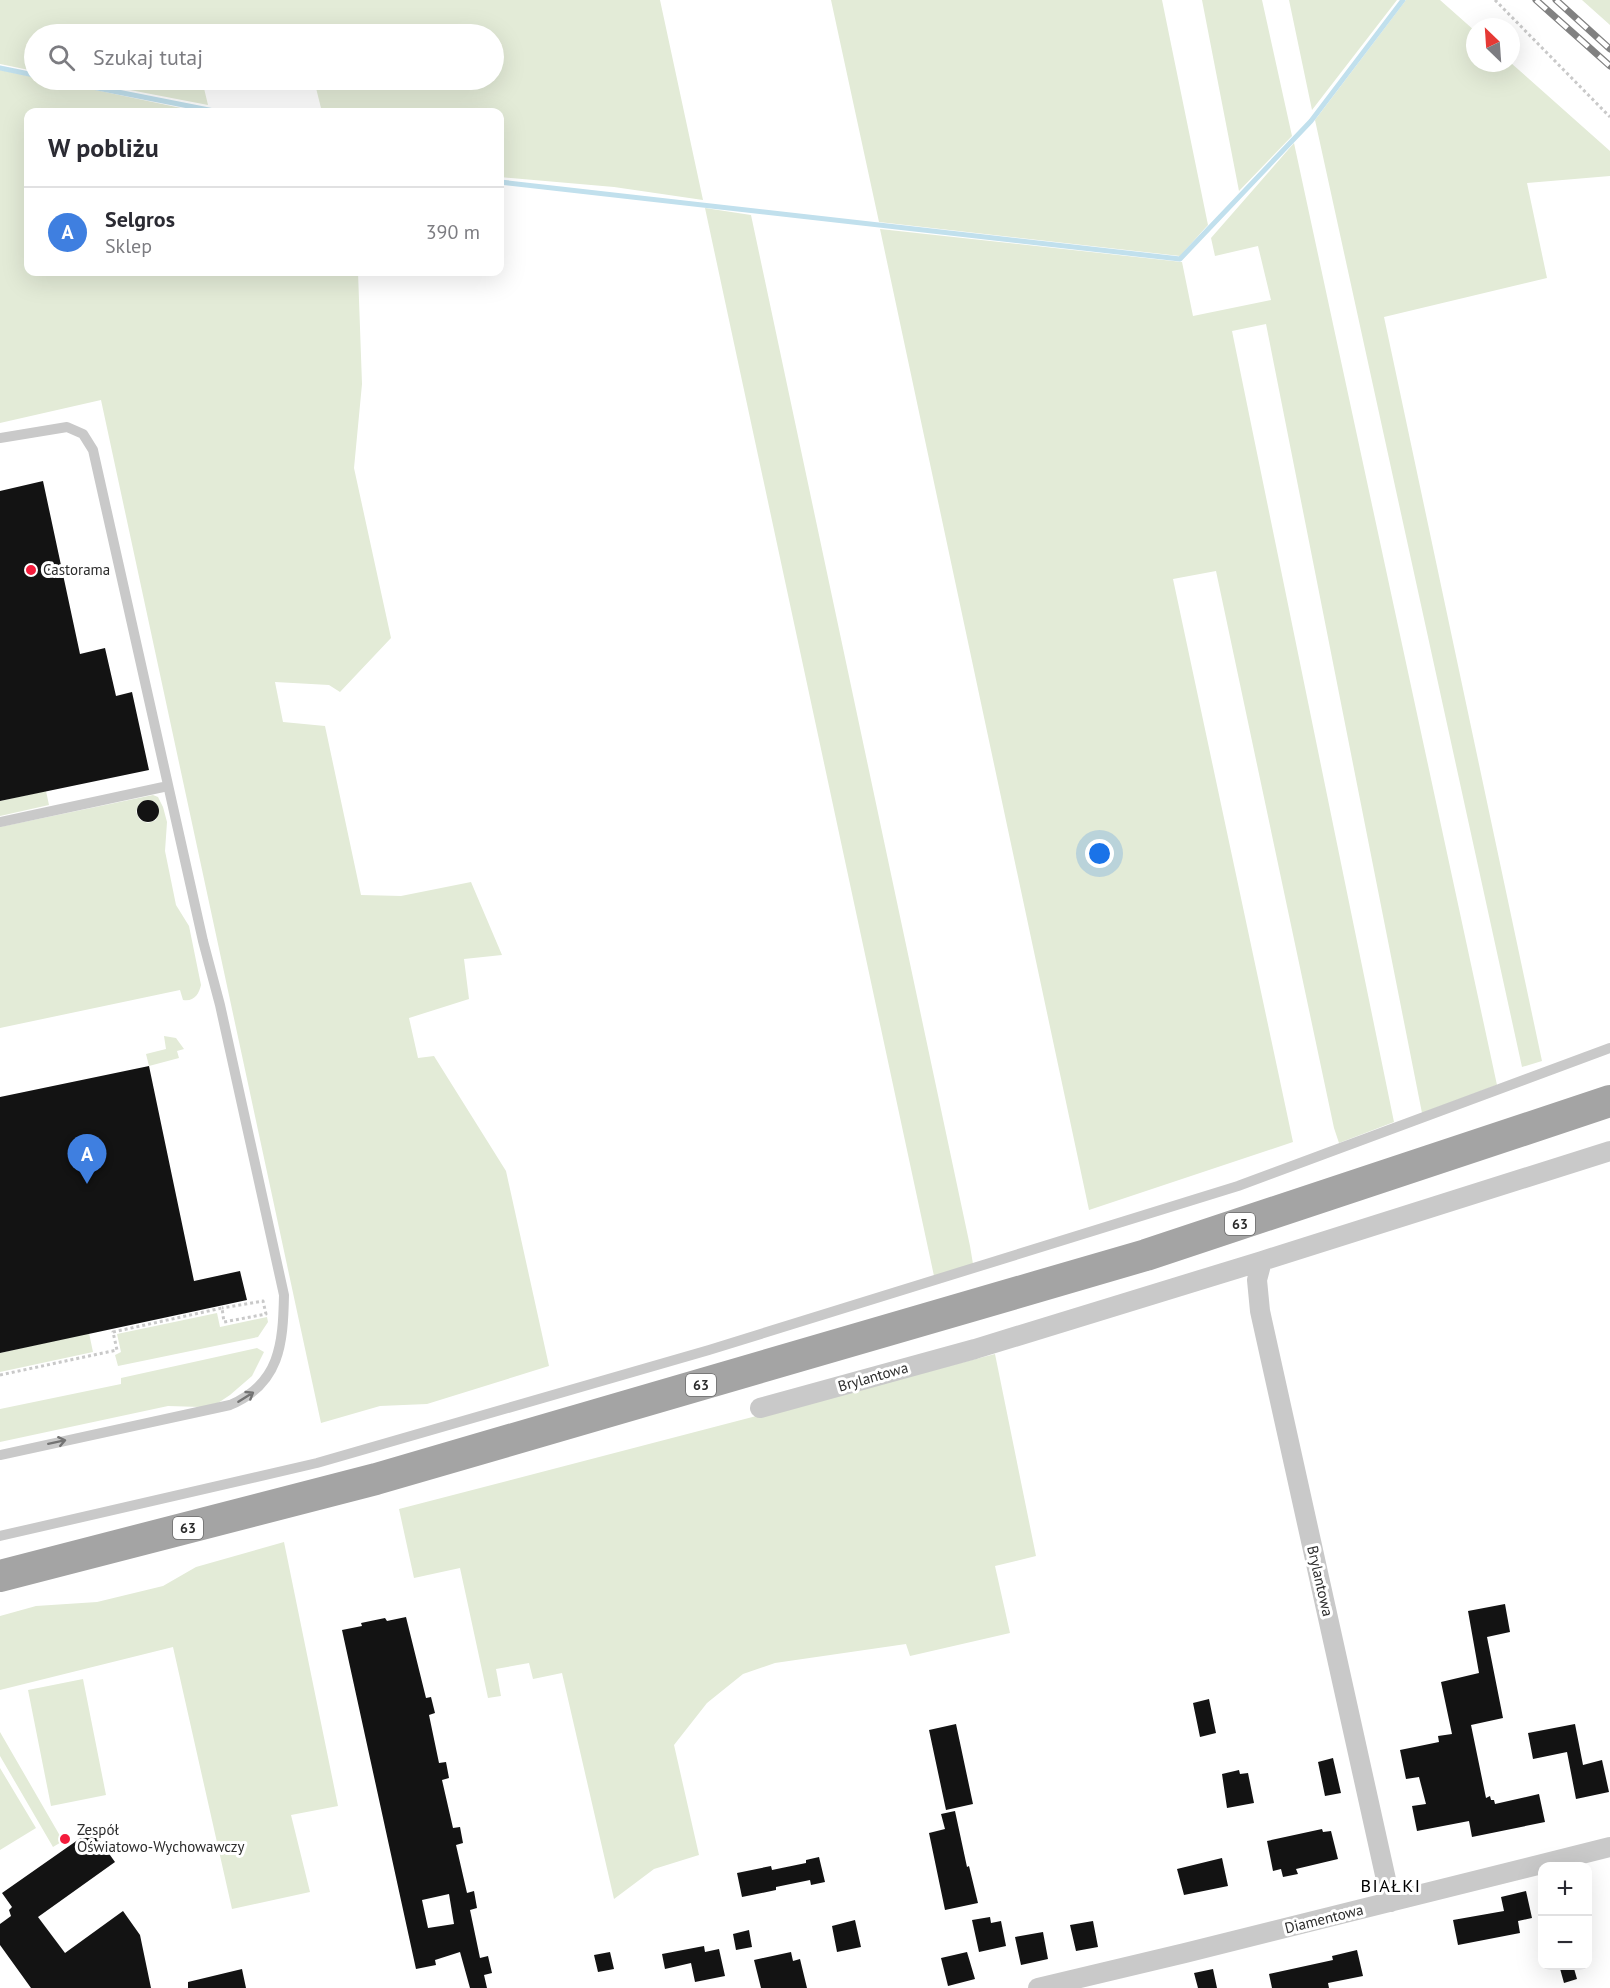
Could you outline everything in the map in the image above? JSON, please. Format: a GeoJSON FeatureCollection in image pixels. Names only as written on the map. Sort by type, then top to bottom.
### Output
{"type":"FeatureCollection","features":[{"type":"Feature","properties":{"kind":"main road","name":"63"},"geometry":{"type":"LineString","coordinates":[[0,1576],[376,1479],[1146,1255],[1610,1101]]}},
{"type":"Feature","properties":{"kind":"street","name":"Brylantowa"},"geometry":{"type":"LineString","coordinates":[[760,1408],[975,1348],[1610,1152]]}},
{"type":"Feature","properties":{"kind":"street","name":"Brylantowa"},"geometry":{"type":"LineString","coordinates":[[1262,1261],[1257,1280],[1260,1311],[1391,1902]]}},
{"type":"Feature","properties":{"kind":"street","name":"Diamentowa"},"geometry":{"type":"LineString","coordinates":[[1038,1988],[1610,1847]]}},
{"type":"Feature","properties":{"kind":"lane"},"geometry":{"type":"LineString","coordinates":[[0,438],[67,427],[83,434],[89,441],[203,941],[220,1005],[284,1295],[282,1338],[274,1367],[258,1389],[241,1401],[0,1455]]}},
{"type":"Feature","properties":{"kind":"lane"},"geometry":{"type":"LineString","coordinates":[[0,822],[168,786]]}},
{"type":"Feature","properties":{"kind":"lane"},"geometry":{"type":"LineString","coordinates":[[0,1536],[318,1463],[709,1350],[1238,1186],[1610,1048]]}},
{"type":"Feature","properties":{"kind":"path"},"geometry":{"type":"LineString","coordinates":[[1495,0],[1610,117]]}},
{"type":"Feature","properties":{"kind":"path"},"geometry":{"type":"LineString","coordinates":[[0,1375],[117,1350],[112,1332],[222,1308],[263,1301],[266,1314],[224,1322],[222,1308]]}},
{"type":"Feature","properties":{"kind":"green space"},"geometry":{"type":"Polygon","coordinates":[[[0,0],[660,0],[703,200],[614,187],[504,177],[504,108],[321,108],[316,90],[504,90],[504,24],[24,24],[24,69],[0,64],[0,0]]]}},
{"type":"Feature","properties":{"kind":"green space"},"geometry":{"type":"Polygon","coordinates":[[[831,0],[1162,0],[1208,225],[1180,256],[879,222],[831,0]]]}},
{"type":"Feature","properties":{"kind":"green space"},"geometry":{"type":"Polygon","coordinates":[[[1202,0],[1262,0],[1292,136],[1239,191],[1202,0]]]}},
{"type":"Feature","properties":{"kind":"green space"},"geometry":{"type":"Polygon","coordinates":[[[1289,0],[1397,0],[1312,110],[1289,0]]]}},
{"type":"Feature","properties":{"kind":"green space"},"geometry":{"type":"Polygon","coordinates":[[[1406,0],[1440,0],[1466,23],[1466,72],[1520,71],[1610,151],[1610,176],[1527,183],[1547,278],[1384,317],[1542,1061],[1522,1067],[1315,120],[1406,0]]]}},
{"type":"Feature","properties":{"kind":"green space"},"geometry":{"type":"Polygon","coordinates":[[[1582,0],[1610,0],[1610,25],[1582,0]]]}},
{"type":"Feature","properties":{"kind":"green space"},"geometry":{"type":"Polygon","coordinates":[[[0,70],[24,75],[24,90],[96,90],[181,108],[24,108],[24,276],[358,276],[362,384],[354,468],[391,638],[340,692],[329,685],[275,682],[283,722],[325,726],[361,895],[401,896],[471,882],[502,955],[464,959],[469,999],[409,1018],[418,1058],[434,1056],[506,1171],[549,1366],[427,1404],[380,1406],[321,1423],[101,400],[0,423],[0,70]]]}},
{"type":"Feature","properties":{"kind":"green space"},"geometry":{"type":"Polygon","coordinates":[[[130,90],[204,90],[208,105],[130,90]]]}},
{"type":"Feature","properties":{"kind":"green space"},"geometry":{"type":"Polygon","coordinates":[[[1294,143],[1497,1085],[1422,1113],[1266,324],[1232,331],[1394,1122],[1339,1143],[1216,571],[1173,579],[1293,1142],[1089,1210],[880,229],[1182,262],[1193,316],[1271,300],[1258,246],[1215,256],[1211,238],[1294,143]]]}},
{"type":"Feature","properties":{"kind":"green space"},"geometry":{"type":"Polygon","coordinates":[[[705,208],[751,215],[970,1246],[973,1264],[934,1276],[705,208]]]}},
{"type":"Feature","properties":{"kind":"green space"},"geometry":{"type":"Polygon","coordinates":[[[46,791],[49,805],[0,816],[0,801],[46,791]]]}},
{"type":"Feature","properties":{"kind":"green space"},"geometry":{"type":"Polygon","coordinates":[[[153,795],[158,797],[167,822],[165,851],[176,905],[189,926],[201,985],[195,997],[183,1000],[180,990],[0,1028],[0,827],[153,795]],[[146,800],[139,804],[136,812],[140,820],[148,823],[156,820],[159,808],[154,801],[146,800]]]}},
{"type":"Feature","properties":{"kind":"green space"},"geometry":{"type":"Polygon","coordinates":[[[164,1036],[176,1038],[184,1049],[177,1051],[179,1058],[149,1066],[146,1054],[166,1049],[164,1036]]]}},
{"type":"Feature","properties":{"kind":"green space"},"geometry":{"type":"Polygon","coordinates":[[[217,1313],[220,1327],[267,1317],[268,1322],[258,1337],[118,1366],[115,1355],[121,1352],[117,1334],[217,1313]]]}},
{"type":"Feature","properties":{"kind":"green space"},"geometry":{"type":"Polygon","coordinates":[[[89,1333],[93,1352],[0,1372],[0,1353],[89,1333]]]}},
{"type":"Feature","properties":{"kind":"green space"},"geometry":{"type":"Polygon","coordinates":[[[257,1348],[264,1352],[252,1376],[218,1403],[201,1407],[168,1406],[0,1442],[0,1409],[121,1384],[121,1378],[257,1348]]]}},
{"type":"Feature","properties":{"kind":"green space"},"geometry":{"type":"Polygon","coordinates":[[[995,1354],[1036,1556],[995,1566],[1010,1633],[910,1656],[906,1644],[775,1663],[743,1674],[707,1703],[674,1745],[699,1855],[654,1869],[614,1899],[562,1673],[533,1679],[529,1663],[496,1669],[501,1696],[488,1698],[460,1568],[414,1578],[399,1509],[995,1354]]]}},
{"type":"Feature","properties":{"kind":"green space"},"geometry":{"type":"Polygon","coordinates":[[[284,1542],[338,1806],[291,1815],[310,1892],[232,1909],[173,1647],[0,1690],[0,1616],[36,1606],[97,1602],[163,1586],[196,1567],[284,1542]]]}},
{"type":"Feature","properties":{"kind":"green space"},"geometry":{"type":"Polygon","coordinates":[[[83,1679],[106,1795],[51,1806],[28,1690],[83,1679]]]}},
{"type":"Feature","properties":{"kind":"green space"},"geometry":{"type":"Polygon","coordinates":[[[0,1732],[63,1841],[53,1847],[0,1756],[0,1732]]]}},
{"type":"Feature","properties":{"kind":"green space"},"geometry":{"type":"Polygon","coordinates":[[[0,1768],[36,1828],[0,1850],[0,1768]]]}},
{"type":"Feature","properties":{"kind":"building","name":"Castorama"},"geometry":{"type":"Polygon","coordinates":[[[43,481],[80,654],[105,648],[116,696],[132,692],[149,770],[0,801],[0,491],[43,481]]]}},
{"type":"Feature","properties":{"kind":"building"},"geometry":{"type":"Polygon","coordinates":[[[148,800],[156,803],[159,811],[156,819],[148,822],[140,819],[137,811],[140,803],[148,800]]]}},
{"type":"Feature","properties":{"kind":"building"},"geometry":{"type":"Polygon","coordinates":[[[149,1066],[194,1281],[240,1271],[247,1300],[0,1353],[0,1097],[149,1066]]]}},
{"type":"Feature","properties":{"kind":"building"},"geometry":{"type":"Polygon","coordinates":[[[1505,1604],[1510,1632],[1487,1637],[1503,1718],[1471,1725],[1486,1798],[1490,1796],[1495,1804],[1539,1794],[1545,1822],[1472,1837],[1469,1821],[1417,1831],[1412,1806],[1426,1804],[1419,1777],[1406,1779],[1400,1750],[1439,1742],[1438,1736],[1452,1734],[1441,1682],[1479,1673],[1468,1611],[1505,1604]]]}},
{"type":"Feature","properties":{"kind":"building"},"geometry":{"type":"Polygon","coordinates":[[[406,1617],[426,1698],[431,1697],[435,1713],[429,1715],[439,1763],[446,1762],[449,1778],[442,1780],[453,1828],[460,1827],[463,1843],[456,1845],[467,1893],[474,1891],[477,1908],[470,1910],[480,1958],[488,1956],[492,1973],[484,1975],[487,1988],[470,1988],[460,1952],[435,1960],[436,1965],[416,1969],[342,1630],[385,1618],[387,1621],[406,1617]],[[449,1894],[422,1900],[428,1928],[454,1924],[449,1894]]]}},
{"type":"Feature","properties":{"kind":"building"},"geometry":{"type":"Polygon","coordinates":[[[1209,1699],[1216,1733],[1200,1737],[1193,1703],[1209,1699]]]}},
{"type":"Feature","properties":{"kind":"building"},"geometry":{"type":"Polygon","coordinates":[[[956,1724],[973,1804],[946,1810],[929,1730],[956,1724]]]}},
{"type":"Feature","properties":{"kind":"building"},"geometry":{"type":"Polygon","coordinates":[[[1575,1724],[1583,1765],[1602,1760],[1609,1792],[1576,1799],[1567,1752],[1533,1759],[1528,1733],[1575,1724]]]}},
{"type":"Feature","properties":{"kind":"building"},"geometry":{"type":"Polygon","coordinates":[[[1333,1758],[1341,1793],[1325,1796],[1318,1762],[1333,1758]]]}},
{"type":"Feature","properties":{"kind":"building"},"geometry":{"type":"Polygon","coordinates":[[[1239,1770],[1240,1774],[1248,1773],[1254,1803],[1227,1808],[1222,1774],[1239,1770]]]}},
{"type":"Feature","properties":{"kind":"building"},"geometry":{"type":"Polygon","coordinates":[[[955,1811],[967,1867],[969,1866],[978,1903],[945,1910],[929,1833],[945,1829],[941,1814],[955,1811]]]}},
{"type":"Feature","properties":{"kind":"building"},"geometry":{"type":"Polygon","coordinates":[[[1322,1829],[1323,1832],[1331,1831],[1338,1859],[1296,1869],[1298,1874],[1283,1877],[1281,1869],[1273,1871],[1267,1841],[1322,1829]]]}},
{"type":"Feature","properties":{"kind":"building"},"geometry":{"type":"Polygon","coordinates":[[[92,1830],[115,1862],[38,1917],[65,1953],[123,1911],[140,1935],[151,1988],[31,1988],[0,1945],[0,1924],[11,1916],[9,1910],[12,1907],[2,1893],[92,1830]]]}},
{"type":"Feature","properties":{"kind":"building"},"geometry":{"type":"Polygon","coordinates":[[[819,1857],[825,1882],[811,1885],[810,1880],[742,1897],[737,1873],[771,1866],[772,1870],[806,1863],[806,1860],[819,1857]]]}},
{"type":"Feature","properties":{"kind":"building"},"geometry":{"type":"Polygon","coordinates":[[[1222,1858],[1228,1886],[1184,1895],[1177,1869],[1222,1858]]]}},
{"type":"Feature","properties":{"kind":"building"},"geometry":{"type":"Polygon","coordinates":[[[1526,1891],[1532,1918],[1518,1921],[1520,1933],[1458,1945],[1453,1920],[1504,1911],[1501,1897],[1526,1891]]]}},
{"type":"Feature","properties":{"kind":"building"},"geometry":{"type":"Polygon","coordinates":[[[990,1917],[991,1923],[1001,1921],[1006,1946],[979,1952],[972,1920],[990,1917]]]}},
{"type":"Feature","properties":{"kind":"building"},"geometry":{"type":"Polygon","coordinates":[[[855,1920],[861,1947],[837,1952],[832,1926],[855,1920]]]}},
{"type":"Feature","properties":{"kind":"building"},"geometry":{"type":"Polygon","coordinates":[[[1093,1921],[1098,1947],[1076,1951],[1070,1925],[1093,1921]]]}},
{"type":"Feature","properties":{"kind":"building"},"geometry":{"type":"Polygon","coordinates":[[[749,1930],[752,1947],[736,1950],[733,1934],[749,1930]]]}},
{"type":"Feature","properties":{"kind":"building"},"geometry":{"type":"Polygon","coordinates":[[[1043,1932],[1048,1959],[1021,1965],[1015,1937],[1043,1932]]]}},
{"type":"Feature","properties":{"kind":"building"},"geometry":{"type":"Polygon","coordinates":[[[704,1946],[705,1952],[719,1949],[725,1976],[695,1982],[691,1963],[665,1969],[662,1954],[704,1946]]]}},
{"type":"Feature","properties":{"kind":"building"},"geometry":{"type":"Polygon","coordinates":[[[1357,1950],[1363,1976],[1328,1983],[1329,1988],[1272,1988],[1269,1974],[1333,1960],[1332,1956],[1357,1950]]]}},
{"type":"Feature","properties":{"kind":"building"},"geometry":{"type":"Polygon","coordinates":[[[610,1952],[614,1969],[598,1972],[594,1955],[610,1952]]]}},
{"type":"Feature","properties":{"kind":"building"},"geometry":{"type":"Polygon","coordinates":[[[791,1952],[793,1961],[800,1959],[807,1988],[761,1988],[754,1960],[791,1952]]]}},
{"type":"Feature","properties":{"kind":"building"},"geometry":{"type":"Polygon","coordinates":[[[967,1952],[975,1979],[948,1986],[941,1958],[967,1952]]]}},
{"type":"Feature","properties":{"kind":"building"},"geometry":{"type":"Polygon","coordinates":[[[242,1969],[246,1988],[188,1988],[188,1982],[242,1969]]]}},
{"type":"Feature","properties":{"kind":"building"},"geometry":{"type":"Polygon","coordinates":[[[1213,1969],[1217,1988],[1198,1988],[1194,1973],[1213,1969]]]}},
{"type":"Feature","properties":{"kind":"building"},"geometry":{"type":"Polygon","coordinates":[[[1560,1970],[1574,1970],[1577,1979],[1564,1983],[1560,1970]]]}},
{"type":"Feature","properties":{"kind":"waterway"},"geometry":{"type":"LineString","coordinates":[[504,182],[1180,259],[1311,121],[1403,0]]}},
{"type":"Feature","properties":{"kind":"waterway"},"geometry":{"type":"LineString","coordinates":[[0,68],[24,73]]}},
{"type":"Feature","properties":{"kind":"waterway"},"geometry":{"type":"LineString","coordinates":[[108,90],[199,108]]}},
{"type":"Feature","properties":{"kind":"railway"},"geometry":{"type":"LineString","coordinates":[[1536,0],[1610,66]]}},
{"type":"Feature","properties":{"kind":"railway"},"geometry":{"type":"LineString","coordinates":[[1556,0],[1610,49]]}},
{"type":"Feature","properties":{"kind":"place","name":"Castorama"},"geometry":{"type":"Point","coordinates":[31,570]}},
{"type":"Feature","properties":{"kind":"place","name":"Selgros"},"geometry":{"type":"Point","coordinates":[87,1184]}},
{"type":"Feature","properties":{"kind":"place","name":"Zespół Oświatowo-Wychowawczy"},"geometry":{"type":"Point","coordinates":[65,1839]}},
{"type":"Feature","properties":{"kind":"district","name":"BIAŁKI"},"geometry":{"type":"Point","coordinates":[1391,1886]}}]}
